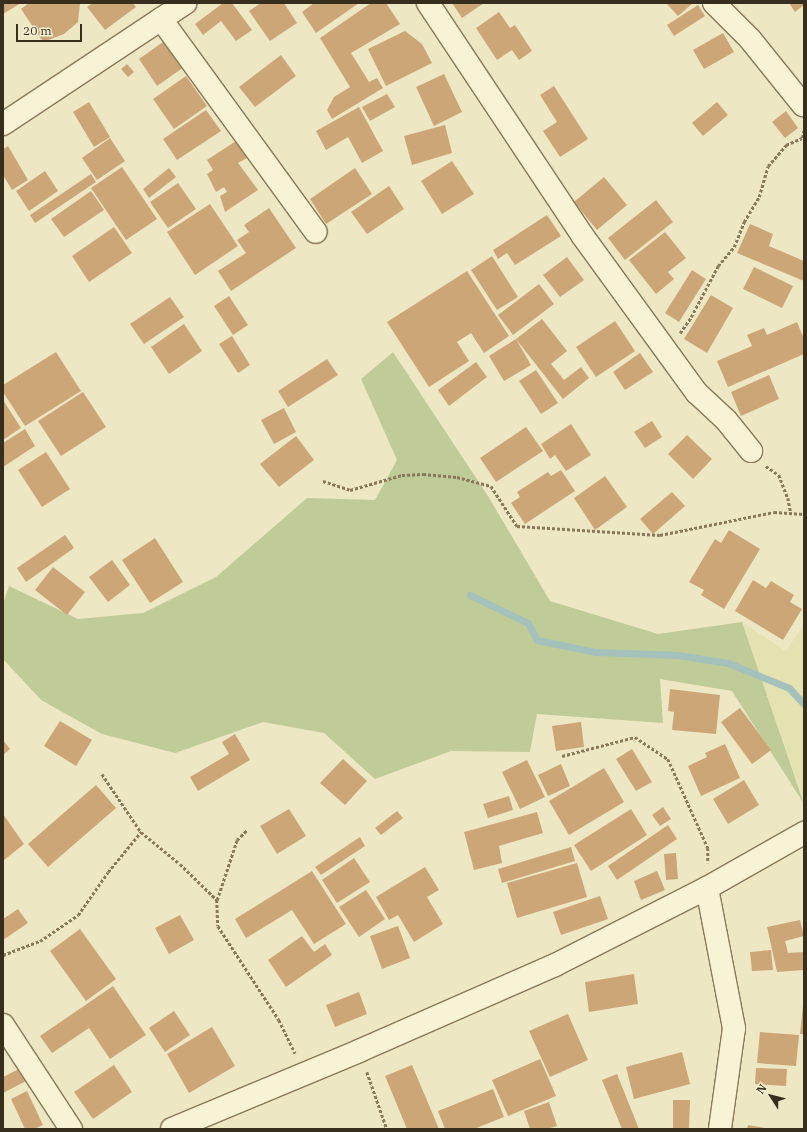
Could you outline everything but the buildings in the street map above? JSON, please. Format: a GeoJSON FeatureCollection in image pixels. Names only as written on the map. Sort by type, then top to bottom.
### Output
{"type":"FeatureCollection","features":[{"type":"Feature","properties":{"kind":"street"},"geometry":{"type":"LineString","coordinates":[[3,124],[185,3]]}},
{"type":"Feature","properties":{"kind":"street"},"geometry":{"type":"LineString","coordinates":[[428,3],[582,235],[697,393],[726,420],[751,451]]}},
{"type":"Feature","properties":{"kind":"street"},"geometry":{"type":"LineString","coordinates":[[714,3],[750,39],[803,105]]}},
{"type":"Feature","properties":{"kind":"street"},"geometry":{"type":"LineString","coordinates":[[161,19],[316,232]]}},
{"type":"Feature","properties":{"kind":"street"},"geometry":{"type":"LineString","coordinates":[[172,1129],[304,1074],[555,965],[707,888],[804,833]]}},
{"type":"Feature","properties":{"kind":"street"},"geometry":{"type":"LineString","coordinates":[[707,888],[734,1028],[720,1129]]}},
{"type":"Feature","properties":{"kind":"street"},"geometry":{"type":"LineString","coordinates":[[3,1025],[71,1129]]}},
{"type":"Feature","properties":{"kind":"path"},"geometry":{"type":"LineString","coordinates":[[667,351],[691,317],[718,266],[734,247],[744,222],[759,197],[768,166],[786,145],[802,138],[804,130]]}},
{"type":"Feature","properties":{"kind":"path"},"geometry":{"type":"LineString","coordinates":[[751,451],[762,463],[779,475],[788,498],[791,513]]}},
{"type":"Feature","properties":{"kind":"path"},"geometry":{"type":"LineString","coordinates":[[324,481],[350,490],[402,476],[423,474],[457,477],[491,486],[517,526],[660,535],[774,512],[804,514]]}},
{"type":"Feature","properties":{"kind":"path"},"geometry":{"type":"LineString","coordinates":[[562,756],[635,737],[668,759],[708,848],[707,888]]}},
{"type":"Feature","properties":{"kind":"path"},"geometry":{"type":"LineString","coordinates":[[102,774],[141,832],[180,864],[217,900]]}},
{"type":"Feature","properties":{"kind":"path"},"geometry":{"type":"LineString","coordinates":[[247,830],[237,840],[217,900],[218,926],[279,1020],[304,1074]]}},
{"type":"Feature","properties":{"kind":"path"},"geometry":{"type":"LineString","coordinates":[[3,955],[40,941],[78,915],[108,872],[141,832]]}},
{"type":"Feature","properties":{"kind":"path"},"geometry":{"type":"LineString","coordinates":[[359,1050],[387,1129]]}},
{"type":"Feature","properties":{"kind":"shaded area"},"geometry":{"type":"Polygon","coordinates":[[[742,622],[786,651],[804,624],[804,802],[742,622]]]}},
{"type":"Feature","properties":{"kind":"green space"},"geometry":{"type":"Polygon","coordinates":[[[393,352],[488,496],[550,601],[658,634],[742,622],[804,804],[732,691],[660,679],[663,723],[537,714],[530,752],[451,751],[375,779],[324,733],[263,722],[175,753],[102,734],[41,700],[3,659],[3,604],[9,586],[78,619],[143,613],[216,577],[307,498],[375,500],[397,460],[361,379],[393,352]]]}},
{"type":"Feature","properties":{"kind":"waterway"},"geometry":{"type":"LineString","coordinates":[[470,595],[528,623],[537,640],[596,652],[678,655],[728,663],[789,688],[804,704]]}}]}
